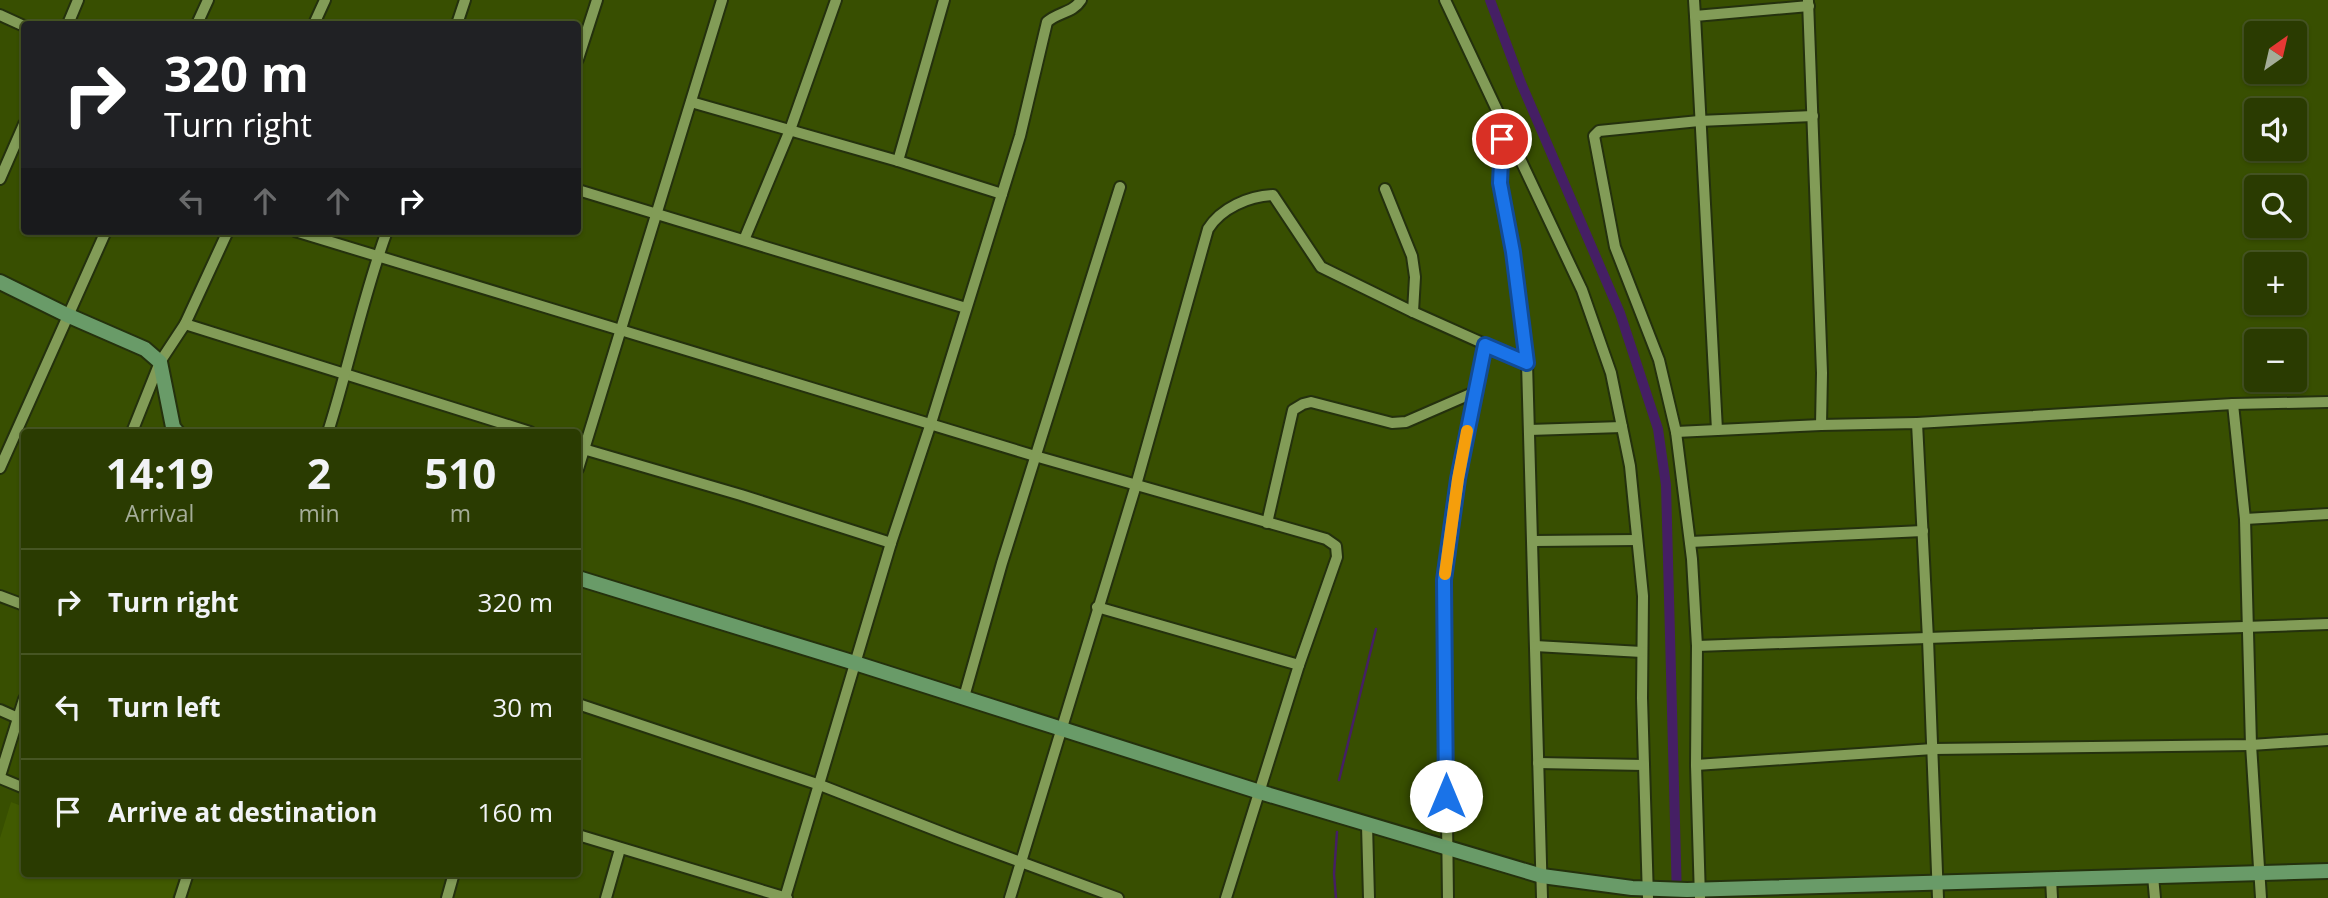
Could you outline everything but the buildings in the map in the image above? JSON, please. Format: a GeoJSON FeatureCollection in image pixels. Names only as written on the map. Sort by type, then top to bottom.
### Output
{"type":"FeatureCollection","features":[{"type":"Feature","properties":{"kind":"street"},"geometry":{"type":"LineString","coordinates":[[69,21],[78,0]]}},
{"type":"Feature","properties":{"kind":"street"},"geometry":{"type":"LineString","coordinates":[[198,21],[208,0]]}},
{"type":"Feature","properties":{"kind":"street"},"geometry":{"type":"LineString","coordinates":[[315,21],[325,0]]}},
{"type":"Feature","properties":{"kind":"street"},"geometry":{"type":"LineString","coordinates":[[458,21],[465,0]]}},
{"type":"Feature","properties":{"kind":"street"},"geometry":{"type":"LineString","coordinates":[[581,50],[597,0]]}},
{"type":"Feature","properties":{"kind":"street"},"geometry":{"type":"LineString","coordinates":[[722,0],[621,330],[581,448],[891,543]]}},
{"type":"Feature","properties":{"kind":"street"},"geometry":{"type":"LineString","coordinates":[[744,240],[790,130],[836,0]]}},
{"type":"Feature","properties":{"kind":"street"},"geometry":{"type":"LineString","coordinates":[[898,161],[944,0]]}},
{"type":"Feature","properties":{"kind":"street"},"geometry":{"type":"LineString","coordinates":[[581,836],[786,898],[891,543],[1020,136],[1047,22],[1076,8],[1081,0]]}},
{"type":"Feature","properties":{"kind":"street"},"geometry":{"type":"LineString","coordinates":[[1445,0],[1582,290],[1611,373],[1630,466],[1643,596],[1644,765],[1651,892]]}},
{"type":"Feature","properties":{"kind":"street"},"geometry":{"type":"LineString","coordinates":[[1694,0],[1717,430]]}},
{"type":"Feature","properties":{"kind":"street"},"geometry":{"type":"LineString","coordinates":[[1695,16],[1809,3],[1822,373],[1821,425]]}},
{"type":"Feature","properties":{"kind":"street"},"geometry":{"type":"LineString","coordinates":[[0,15],[21,25]]}},
{"type":"Feature","properties":{"kind":"street"},"geometry":{"type":"LineString","coordinates":[[691,102],[898,161],[1002,194]]}},
{"type":"Feature","properties":{"kind":"street"},"geometry":{"type":"LineString","coordinates":[[1695,892],[1697,646],[1690,542],[1676,432],[1659,360],[1615,247],[1594,136],[1599,131],[1699,121],[1813,116]]}},
{"type":"Feature","properties":{"kind":"street"},"geometry":{"type":"LineString","coordinates":[[1503,123],[1500,183],[1513,252],[1527,363],[1542,898]]}},
{"type":"Feature","properties":{"kind":"street"},"geometry":{"type":"LineString","coordinates":[[0,179],[21,131]]}},
{"type":"Feature","properties":{"kind":"street"},"geometry":{"type":"LineString","coordinates":[[964,697],[1035,456],[1120,187]]}},
{"type":"Feature","properties":{"kind":"street"},"geometry":{"type":"LineString","coordinates":[[1385,189],[1412,256],[1415,276],[1413,312]]}},
{"type":"Feature","properties":{"kind":"street"},"geometry":{"type":"LineString","coordinates":[[581,191],[966,309]]}},
{"type":"Feature","properties":{"kind":"street"},"geometry":{"type":"LineString","coordinates":[[1010,898],[1136,485],[1208,229],[1216,216],[1226,209],[1261,196],[1273,195],[1321,267],[1527,363]]}},
{"type":"Feature","properties":{"kind":"street"},"geometry":{"type":"LineString","coordinates":[[0,468],[104,235]]}},
{"type":"Feature","properties":{"kind":"street"},"geometry":{"type":"LineString","coordinates":[[133,429],[160,362],[185,324],[226,235]]}},
{"type":"Feature","properties":{"kind":"street"},"geometry":{"type":"LineString","coordinates":[[308,235],[1035,456],[1326,539],[1336,546],[1337,557],[1298,665],[1226,898]]}},
{"type":"Feature","properties":{"kind":"street"},"geometry":{"type":"LineString","coordinates":[[329,429],[386,235]]}},
{"type":"Feature","properties":{"kind":"street"},"geometry":{"type":"LineString","coordinates":[[0,282],[145,349],[160,362],[175,429]]}},
{"type":"Feature","properties":{"kind":"street"},"geometry":{"type":"LineString","coordinates":[[185,324],[521,429]]}},
{"type":"Feature","properties":{"kind":"street"},"geometry":{"type":"LineString","coordinates":[[1448,898],[1444,580],[1458,479],[1485,345]]}},
{"type":"Feature","properties":{"kind":"street"},"geometry":{"type":"LineString","coordinates":[[1267,523],[1293,410],[1311,402],[1392,423],[1406,422],[1475,392]]}},
{"type":"Feature","properties":{"kind":"street"},"geometry":{"type":"LineString","coordinates":[[1676,432],[1917,423],[2233,404],[2328,402]]}},
{"type":"Feature","properties":{"kind":"street"},"geometry":{"type":"LineString","coordinates":[[2233,404],[2245,519],[2250,745],[2261,898]]}},
{"type":"Feature","properties":{"kind":"street"},"geometry":{"type":"LineString","coordinates":[[1917,423],[1938,898]]}},
{"type":"Feature","properties":{"kind":"street"},"geometry":{"type":"LineString","coordinates":[[1529,430],[1622,427]]}},
{"type":"Feature","properties":{"kind":"street"},"geometry":{"type":"LineString","coordinates":[[2245,519],[2328,514]]}},
{"type":"Feature","properties":{"kind":"street"},"geometry":{"type":"LineString","coordinates":[[1690,542],[1923,531]]}},
{"type":"Feature","properties":{"kind":"street"},"geometry":{"type":"LineString","coordinates":[[1534,541],[1637,540]]}},
{"type":"Feature","properties":{"kind":"street"},"geometry":{"type":"LineString","coordinates":[[581,579],[1260,792],[1542,876],[1651,892],[1842,892],[1937,882],[2328,871]]}},
{"type":"Feature","properties":{"kind":"street"},"geometry":{"type":"LineString","coordinates":[[0,596],[21,604]]}},
{"type":"Feature","properties":{"kind":"street"},"geometry":{"type":"LineString","coordinates":[[1097,607],[1298,665]]}},
{"type":"Feature","properties":{"kind":"street"},"geometry":{"type":"LineString","coordinates":[[1697,646],[2328,624]]}},
{"type":"Feature","properties":{"kind":"street"},"geometry":{"type":"LineString","coordinates":[[1535,646],[1642,652]]}},
{"type":"Feature","properties":{"kind":"street"},"geometry":{"type":"LineString","coordinates":[[581,705],[820,785],[1118,898]]}},
{"type":"Feature","properties":{"kind":"street"},"geometry":{"type":"LineString","coordinates":[[21,708],[0,777],[21,787]]}},
{"type":"Feature","properties":{"kind":"street"},"geometry":{"type":"LineString","coordinates":[[0,710],[18,718]]}},
{"type":"Feature","properties":{"kind":"street"},"geometry":{"type":"LineString","coordinates":[[1696,765],[1933,749],[2250,745],[2328,740]]}},
{"type":"Feature","properties":{"kind":"street"},"geometry":{"type":"LineString","coordinates":[[1538,763],[1644,765]]}},
{"type":"Feature","properties":{"kind":"street"},"geometry":{"type":"LineString","coordinates":[[1367,825],[1369,898]]}},
{"type":"Feature","properties":{"kind":"street"},"geometry":{"type":"LineString","coordinates":[[606,898],[620,849]]}},
{"type":"Feature","properties":{"kind":"street"},"geometry":{"type":"LineString","coordinates":[[2153,876],[2155,898]]}},
{"type":"Feature","properties":{"kind":"street"},"geometry":{"type":"LineString","coordinates":[[180,898],[187,877]]}},
{"type":"Feature","properties":{"kind":"street"},"geometry":{"type":"LineString","coordinates":[[447,898],[453,877]]}},
{"type":"Feature","properties":{"kind":"street"},"geometry":{"type":"LineString","coordinates":[[2051,879],[2052,898]]}},
{"type":"Feature","properties":{"kind":"shaded area"},"geometry":{"type":"Polygon","coordinates":[[[11,802],[21,806],[21,877],[180,877],[172,898],[0,898],[0,838],[11,802]]]}},
{"type":"Feature","properties":{"kind":"waterway"},"geometry":{"type":"LineString","coordinates":[[1490,0],[1521,83],[1620,313],[1658,429],[1666,485],[1677,898]]}},
{"type":"Feature","properties":{"kind":"waterway"},"geometry":{"type":"LineString","coordinates":[[1339,780],[1376,629]]}},
{"type":"Feature","properties":{"kind":"waterway"},"geometry":{"type":"LineString","coordinates":[[1336,898],[1334,874],[1337,832]]}},
{"type":"Feature","properties":{"kind":"slow traffic"},"geometry":{"type":"LineString","coordinates":[[1445,574],[1467,431]]}},
{"type":"Feature","properties":{"kind":"route"},"geometry":{"type":"LineString","coordinates":[[1446,796],[1444,580],[1458,479],[1485,345],[1527,363],[1513,252],[1500,183],[1502,139]]}}]}
